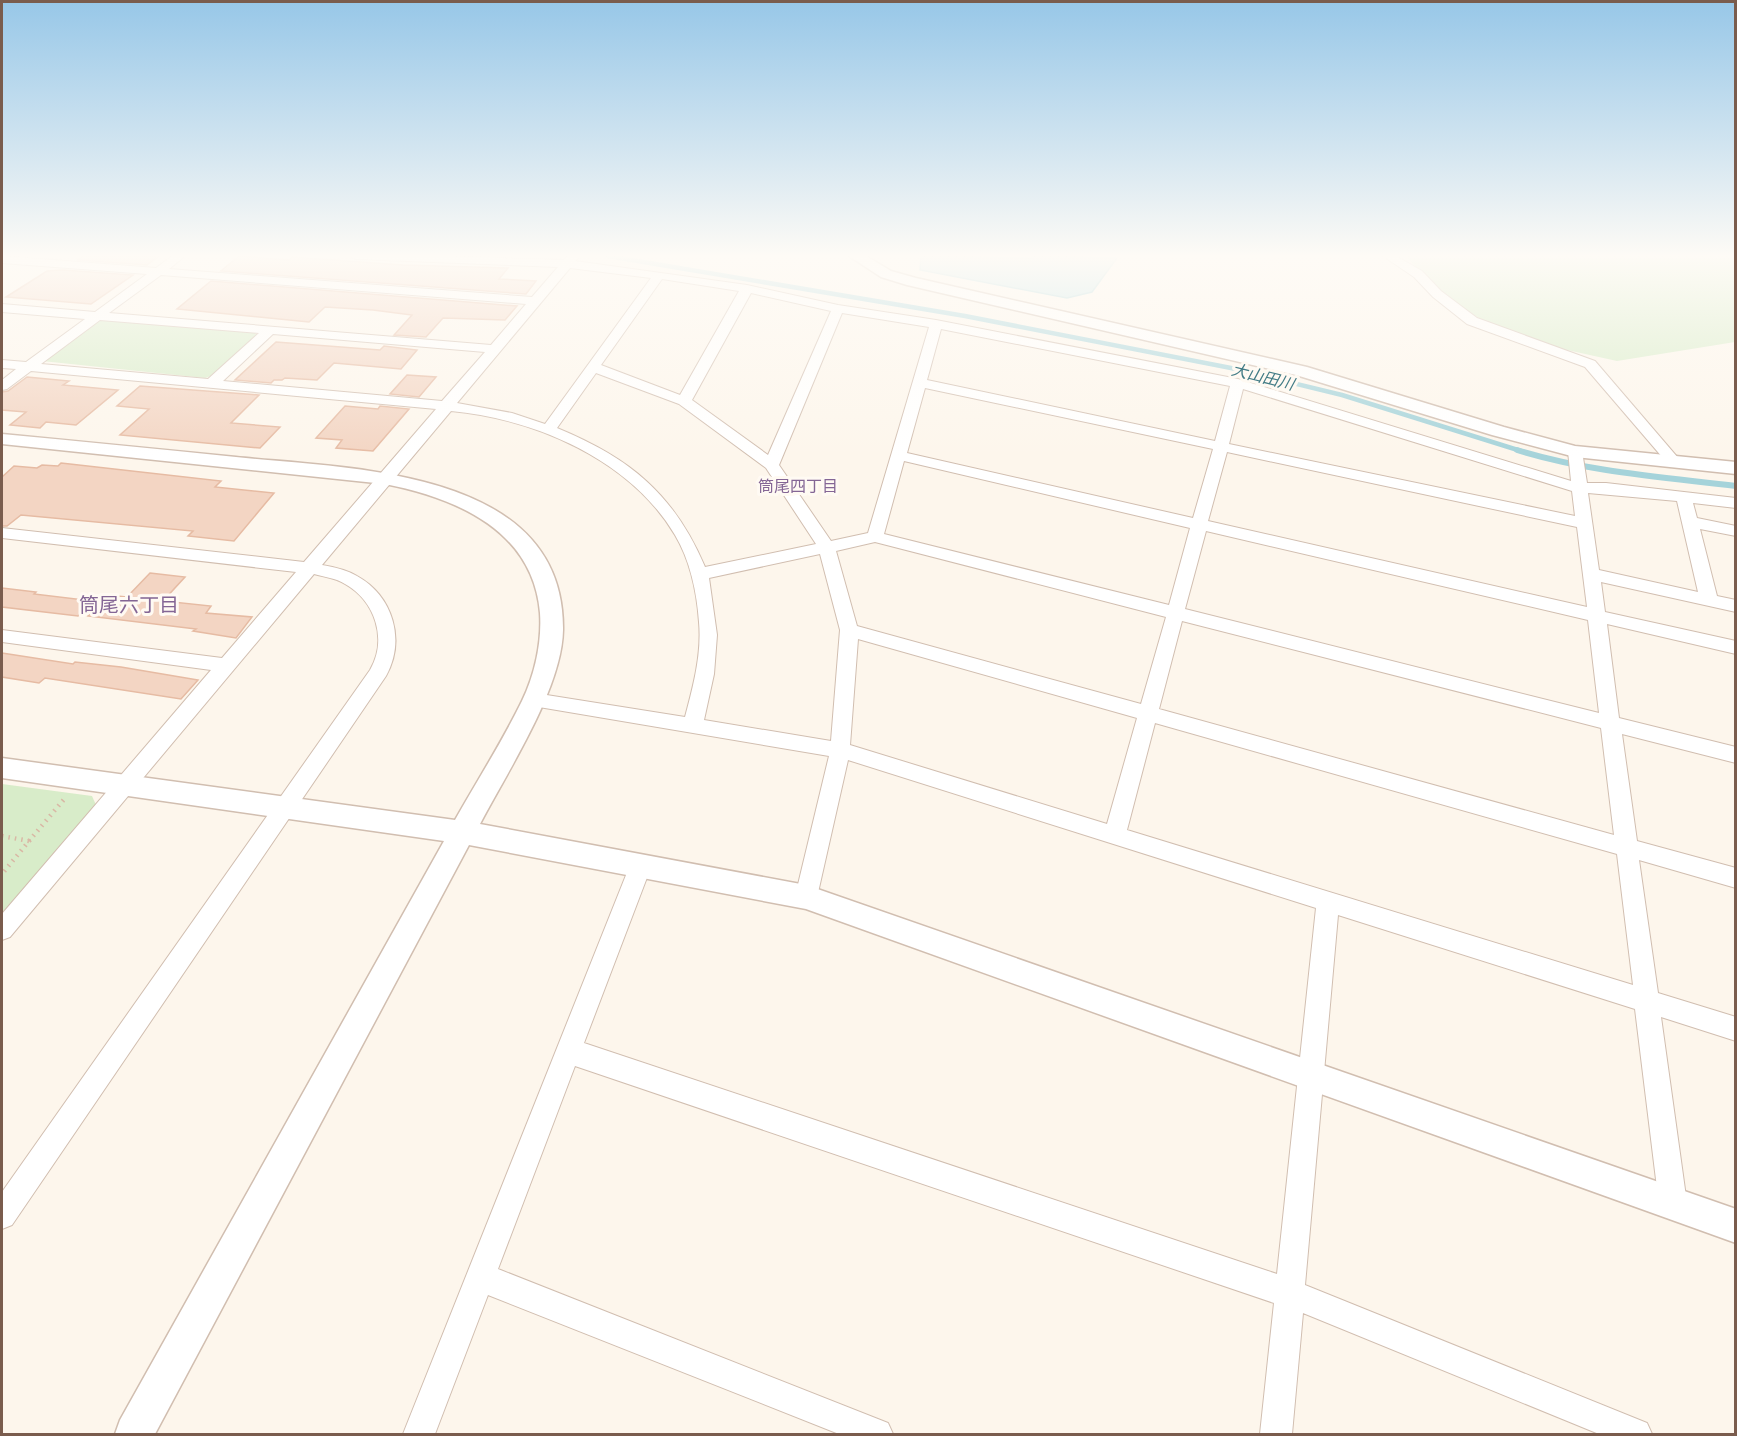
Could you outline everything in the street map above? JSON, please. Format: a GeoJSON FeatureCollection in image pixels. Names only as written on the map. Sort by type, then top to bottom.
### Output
{"type":"FeatureCollection","features":[{"type":"Feature","properties":{"kind":"street"},"geometry":{"type":"LineString","coordinates":[[2,386],[87,323]]}},
{"type":"Feature","properties":{"kind":"street"},"geometry":{"type":"LineString","coordinates":[[184,323],[494,349]]}},
{"type":"Feature","properties":{"kind":"street"},"geometry":{"type":"LineString","coordinates":[[2,930],[516,323]]}},
{"type":"Feature","properties":{"kind":"street"},"geometry":{"type":"LineString","coordinates":[[550,428],[625,323]]}},
{"type":"Feature","properties":{"kind":"street"},"geometry":{"type":"LineString","coordinates":[[684,401],[728,323]]}},
{"type":"Feature","properties":{"kind":"street"},"geometry":{"type":"LineString","coordinates":[[771,465],[832,323]]}},
{"type":"Feature","properties":{"kind":"street"},"geometry":{"type":"LineString","coordinates":[[930,323],[1238,383],[1579,484],[1736,503]]}},
{"type":"Feature","properties":{"kind":"street"},"geometry":{"type":"LineString","coordinates":[[1093,323],[1301,370],[1497,431],[1575,451],[1736,468]]}},
{"type":"Feature","properties":{"kind":"street"},"geometry":{"type":"LineString","coordinates":[[1478,323],[1590,364],[1674,462]]}},
{"type":"Feature","properties":{"kind":"street"},"geometry":{"type":"LineString","coordinates":[[875,537],[936,324]]}},
{"type":"Feature","properties":{"kind":"street"},"geometry":{"type":"LineString","coordinates":[[212,384],[270,330]]}},
{"type":"Feature","properties":{"kind":"street"},"geometry":{"type":"LineString","coordinates":[[2,364],[447,405],[504,415],[550,428],[610,459],[656,496],[680,528],[700,574],[706,600],[708,638],[703,684],[693,725]]}},
{"type":"Feature","properties":{"kind":"street"},"geometry":{"type":"LineString","coordinates":[[593,367],[684,401],[771,465],[827,547],[849,630],[847,681],[840,750],[806,897]]}},
{"type":"Feature","properties":{"kind":"street"},"geometry":{"type":"LineString","coordinates":[[920,383],[1584,523]]}},
{"type":"Feature","properties":{"kind":"street"},"geometry":{"type":"LineString","coordinates":[[1115,835],[1238,383]]}},
{"type":"Feature","properties":{"kind":"street"},"geometry":{"type":"LineString","coordinates":[[2,439],[385,478],[429,487],[478,507],[509,527],[531,553],[547,588],[552,628],[546,668],[534,700],[134,1434]]}},
{"type":"Feature","properties":{"kind":"street"},"geometry":{"type":"LineString","coordinates":[[1575,451],[1673,1204]]}},
{"type":"Feature","properties":{"kind":"street"},"geometry":{"type":"LineString","coordinates":[[897,455],[1736,648]]}},
{"type":"Feature","properties":{"kind":"street"},"geometry":{"type":"LineString","coordinates":[[1684,498],[1709,600]]}},
{"type":"Feature","properties":{"kind":"street"},"geometry":{"type":"LineString","coordinates":[[1689,522],[1736,531]]}},
{"type":"Feature","properties":{"kind":"street"},"geometry":{"type":"LineString","coordinates":[[2,533],[310,568],[351,580],[373,598],[385,620],[387,645],[385,658],[378,673],[2,1215]]}},
{"type":"Feature","properties":{"kind":"street"},"geometry":{"type":"LineString","coordinates":[[700,574],[875,537],[1736,755]]}},
{"type":"Feature","properties":{"kind":"street"},"geometry":{"type":"LineString","coordinates":[[1591,574],[1736,606]]}},
{"type":"Feature","properties":{"kind":"street"},"geometry":{"type":"LineString","coordinates":[[849,630],[1736,878]]}},
{"type":"Feature","properties":{"kind":"street"},"geometry":{"type":"LineString","coordinates":[[2,636],[227,665]]}},
{"type":"Feature","properties":{"kind":"street"},"geometry":{"type":"LineString","coordinates":[[534,700],[840,750],[1736,1029]]}},
{"type":"Feature","properties":{"kind":"street"},"geometry":{"type":"LineString","coordinates":[[2,768],[461,832],[806,897],[1736,1226]]}},
{"type":"Feature","properties":{"kind":"street"},"geometry":{"type":"LineString","coordinates":[[419,1434],[640,867]]}},
{"type":"Feature","properties":{"kind":"street"},"geometry":{"type":"LineString","coordinates":[[1276,1434],[1328,903]]}},
{"type":"Feature","properties":{"kind":"street"},"geometry":{"type":"LineString","coordinates":[[568,1051],[1289,1293],[1635,1434]]}},
{"type":"Feature","properties":{"kind":"street"},"geometry":{"type":"LineString","coordinates":[[480,1276],[877,1434]]}},
{"type":"Feature","properties":{"kind":"path"},"geometry":{"type":"LineString","coordinates":[[2,874],[66,796]]}},
{"type":"Feature","properties":{"kind":"path"},"geometry":{"type":"LineString","coordinates":[[2,836],[29,841]]}},
{"type":"Feature","properties":{"kind":"green space"},"geometry":{"type":"Polygon","coordinates":[[[96,323],[139,323],[255,333],[258,336],[214,375],[205,378],[42,361],[96,323]]]}},
{"type":"Feature","properties":{"kind":"green space"},"geometry":{"type":"Polygon","coordinates":[[[1487,323],[1735,323],[1735,342],[1617,361],[1549,346],[1487,323]]]}},
{"type":"Feature","properties":{"kind":"green space"},"geometry":{"type":"Polygon","coordinates":[[[2,784],[92,796],[96,805],[2,917],[2,784]]]}},
{"type":"Feature","properties":{"kind":"building"},"geometry":{"type":"Polygon","coordinates":[[[405,323],[439,323],[426,337],[394,335],[405,323]]]}},
{"type":"Feature","properties":{"kind":"building"},"geometry":{"type":"Polygon","coordinates":[[[276,342],[380,350],[384,346],[417,350],[401,369],[334,363],[317,380],[285,378],[274,380],[271,383],[235,380],[276,342]]]}},
{"type":"Feature","properties":{"kind":"building"},"geometry":{"type":"Polygon","coordinates":[[[407,375],[436,377],[419,397],[390,394],[407,375]]]}},
{"type":"Feature","properties":{"kind":"building"},"geometry":{"type":"Polygon","coordinates":[[[27,377],[69,381],[63,385],[118,390],[76,425],[46,422],[40,428],[10,425],[26,412],[2,410],[2,392],[8,391],[27,377]]]}},
{"type":"Feature","properties":{"kind":"building"},"geometry":{"type":"Polygon","coordinates":[[[140,386],[259,395],[231,423],[280,427],[260,448],[120,435],[149,409],[117,406],[140,386]]]}},
{"type":"Feature","properties":{"kind":"building"},"geometry":{"type":"Polygon","coordinates":[[[345,406],[409,409],[373,451],[336,448],[342,440],[316,438],[345,406]]]}},
{"type":"Feature","properties":{"kind":"building"},"geometry":{"type":"Polygon","coordinates":[[[61,463],[221,481],[215,487],[274,493],[234,541],[188,536],[193,531],[21,515],[7,526],[2,526],[2,477],[14,466],[37,468],[42,465],[58,466],[61,463]]]}},
{"type":"Feature","properties":{"kind":"building"},"geometry":{"type":"Polygon","coordinates":[[[150,573],[185,577],[163,601],[211,606],[206,613],[252,617],[236,638],[193,631],[196,629],[88,616],[107,595],[127,597],[150,573]]]}},
{"type":"Feature","properties":{"kind":"building"},"geometry":{"type":"Polygon","coordinates":[[[2,588],[93,601],[78,616],[2,607],[2,588]]]}},
{"type":"Feature","properties":{"kind":"building"},"geometry":{"type":"Polygon","coordinates":[[[2,653],[73,664],[75,662],[121,667],[198,680],[181,699],[45,678],[39,683],[2,677],[2,653]]]}},
{"type":"Feature","properties":{"kind":"waterway","name":"大山田川"},"geometry":{"type":"LineString","coordinates":[[1001,323],[1231,368],[1342,395],[1521,451]]}},
{"type":"Feature","properties":{"kind":"waterway","name":"大山田川"},"geometry":{"type":"LineString","coordinates":[[1517,450],[1598,469],[1736,486]]}},
{"type":"Feature","properties":{"kind":"district","name":"筒尾四丁目"},"geometry":{"type":"Point","coordinates":[798,485]}},
{"type":"Feature","properties":{"kind":"district","name":"筒尾六丁目"},"geometry":{"type":"Point","coordinates":[129,604]}}]}
